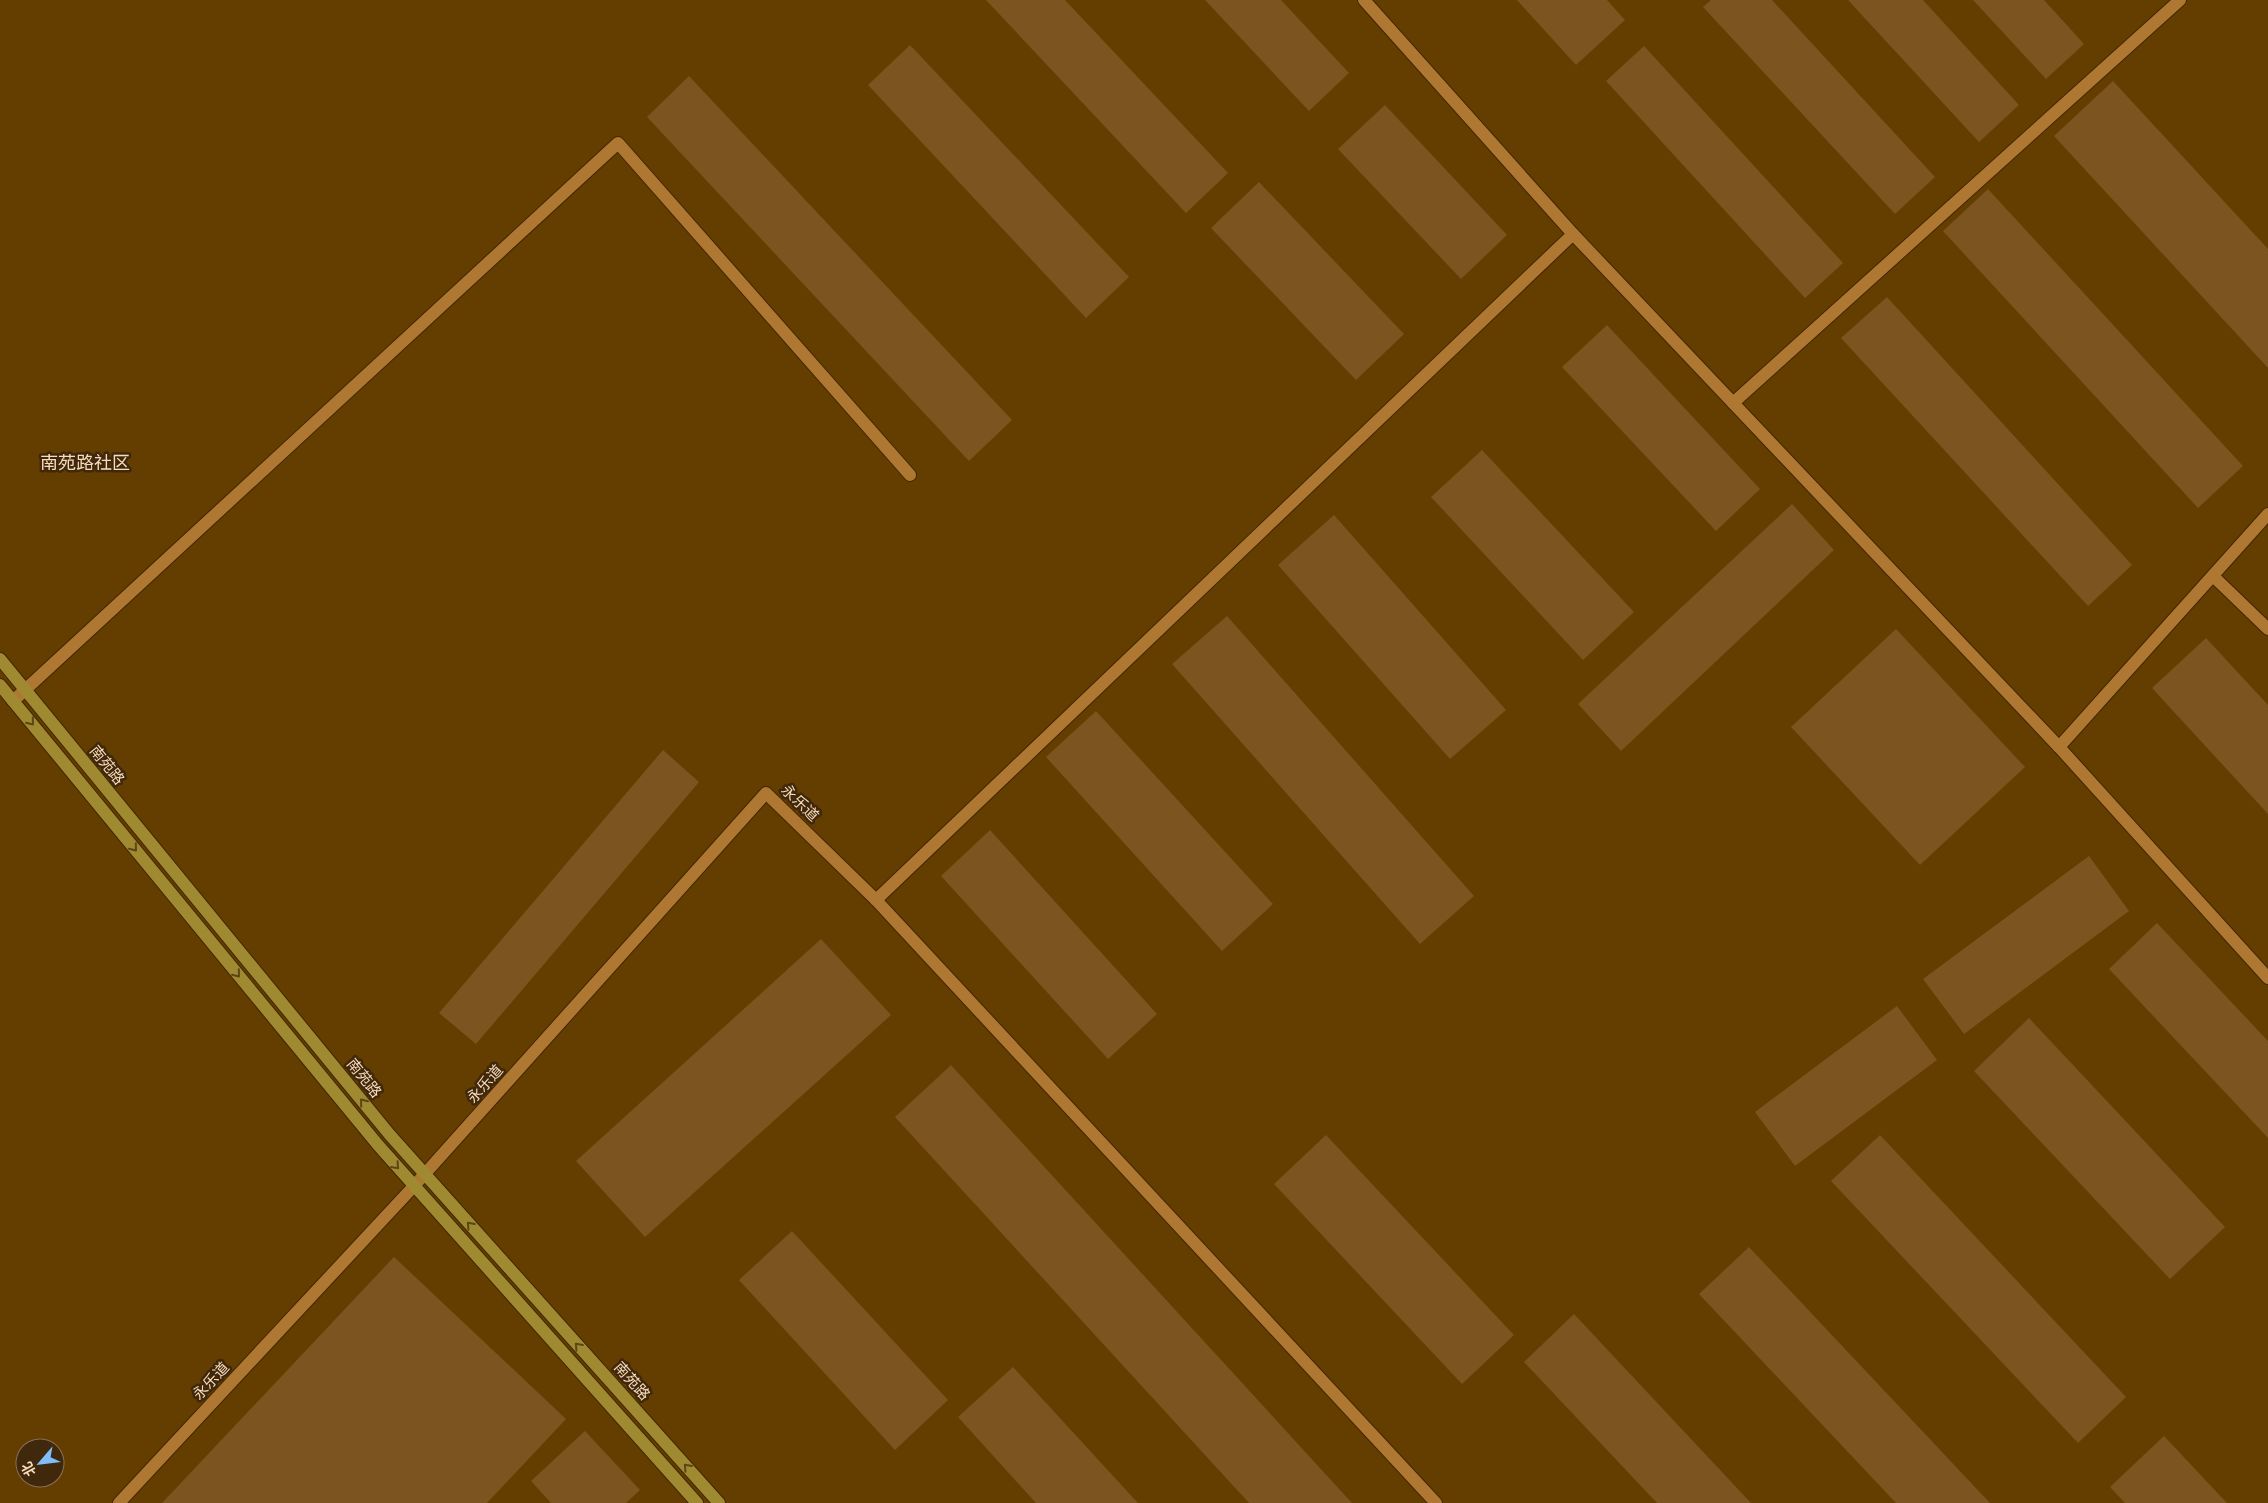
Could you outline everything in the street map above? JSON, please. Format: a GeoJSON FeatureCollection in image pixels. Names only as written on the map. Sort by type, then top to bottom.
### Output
{"type":"FeatureCollection","features":[{"type":"Feature","properties":{"kind":"street"},"geometry":{"type":"LineString","coordinates":[[1364,0],[1573,234],[2059,747],[2268,978]]}},
{"type":"Feature","properties":{"kind":"street"},"geometry":{"type":"LineString","coordinates":[[1733,403],[2180,0]]}},
{"type":"Feature","properties":{"kind":"street"},"geometry":{"type":"LineString","coordinates":[[13,701],[618,143],[910,475]]}},
{"type":"Feature","properties":{"kind":"street"},"geometry":{"type":"LineString","coordinates":[[1436,1503],[876,900],[1573,234]]}},
{"type":"Feature","properties":{"kind":"street"},"geometry":{"type":"LineString","coordinates":[[2059,747],[2268,514]]}},
{"type":"Feature","properties":{"kind":"street"},"geometry":{"type":"LineString","coordinates":[[2212,576],[2268,629]]}},
{"type":"Feature","properties":{"kind":"street","name":"南苑路"},"geometry":{"type":"LineString","coordinates":[[0,659],[390,1135],[719,1503]]}},
{"type":"Feature","properties":{"kind":"street"},"geometry":{"type":"LineString","coordinates":[[0,685],[378,1146],[698,1503]]}},
{"type":"Feature","properties":{"kind":"street","name":"永乐道"},"geometry":{"type":"LineString","coordinates":[[119,1503],[425,1175],[766,793],[876,900]]}},
{"type":"Feature","properties":{"kind":"building"},"geometry":{"type":"Polygon","coordinates":[[[986,0],[1065,0],[1228,173],[1186,213],[986,0]]]}},
{"type":"Feature","properties":{"kind":"building"},"geometry":{"type":"Polygon","coordinates":[[[1205,0],[1281,0],[1349,73],[1309,111],[1205,0]]]}},
{"type":"Feature","properties":{"kind":"building"},"geometry":{"type":"Polygon","coordinates":[[[1517,0],[1607,0],[1625,20],[1576,65],[1517,0]]]}},
{"type":"Feature","properties":{"kind":"building"},"geometry":{"type":"Polygon","coordinates":[[[1711,0],[1772,0],[1935,177],[1895,214],[1703,7],[1711,0]]]}},
{"type":"Feature","properties":{"kind":"building"},"geometry":{"type":"Polygon","coordinates":[[[1848,0],[1923,0],[2019,105],[1979,142],[1848,0]]]}},
{"type":"Feature","properties":{"kind":"building"},"geometry":{"type":"Polygon","coordinates":[[[1973,0],[2044,0],[2084,44],[2046,79],[1973,0]]]}},
{"type":"Feature","properties":{"kind":"building"},"geometry":{"type":"Polygon","coordinates":[[[910,45],[1129,277],[1086,318],[868,85],[910,45]]]}},
{"type":"Feature","properties":{"kind":"building"},"geometry":{"type":"Polygon","coordinates":[[[1644,46],[1843,263],[1805,298],[1606,81],[1644,46]]]}},
{"type":"Feature","properties":{"kind":"building"},"geometry":{"type":"Polygon","coordinates":[[[689,76],[1012,420],[969,461],[647,117],[689,76]]]}},
{"type":"Feature","properties":{"kind":"building"},"geometry":{"type":"Polygon","coordinates":[[[2113,81],[2268,249],[2268,368],[2054,136],[2113,81]]]}},
{"type":"Feature","properties":{"kind":"building"},"geometry":{"type":"Polygon","coordinates":[[[1385,105],[1507,235],[1461,279],[1338,149],[1385,105]]]}},
{"type":"Feature","properties":{"kind":"building"},"geometry":{"type":"Polygon","coordinates":[[[1259,182],[1404,334],[1356,380],[1211,228],[1259,182]]]}},
{"type":"Feature","properties":{"kind":"building"},"geometry":{"type":"Polygon","coordinates":[[[1988,189],[2243,466],[2198,508],[1943,231],[1988,189]]]}},
{"type":"Feature","properties":{"kind":"building"},"geometry":{"type":"Polygon","coordinates":[[[1887,297],[2132,565],[2088,606],[1841,338],[1887,297]]]}},
{"type":"Feature","properties":{"kind":"building"},"geometry":{"type":"Polygon","coordinates":[[[1607,325],[1760,489],[1716,531],[1562,367],[1607,325]]]}},
{"type":"Feature","properties":{"kind":"building"},"geometry":{"type":"Polygon","coordinates":[[[1482,450],[1634,612],[1583,660],[1431,497],[1482,450]]]}},
{"type":"Feature","properties":{"kind":"building"},"geometry":{"type":"Polygon","coordinates":[[[1792,504],[1834,550],[1621,751],[1578,704],[1792,504]]]}},
{"type":"Feature","properties":{"kind":"building"},"geometry":{"type":"Polygon","coordinates":[[[1334,515],[1506,710],[1450,759],[1278,565],[1334,515]]]}},
{"type":"Feature","properties":{"kind":"building"},"geometry":{"type":"Polygon","coordinates":[[[1227,616],[1474,896],[1420,944],[1172,664],[1227,616]]]}},
{"type":"Feature","properties":{"kind":"building"},"geometry":{"type":"Polygon","coordinates":[[[1896,629],[2025,767],[1920,865],[1791,727],[1896,629]]]}},
{"type":"Feature","properties":{"kind":"building"},"geometry":{"type":"Polygon","coordinates":[[[2206,638],[2268,705],[2268,814],[2152,688],[2206,638]]]}},
{"type":"Feature","properties":{"kind":"building"},"geometry":{"type":"Polygon","coordinates":[[[1096,711],[1273,904],[1222,951],[1046,757],[1096,711]]]}},
{"type":"Feature","properties":{"kind":"building"},"geometry":{"type":"Polygon","coordinates":[[[663,750],[699,782],[476,1044],[439,1013],[663,750]]]}},
{"type":"Feature","properties":{"kind":"building"},"geometry":{"type":"Polygon","coordinates":[[[990,830],[1157,1014],[1108,1059],[941,876],[990,830]]]}},
{"type":"Feature","properties":{"kind":"building"},"geometry":{"type":"Polygon","coordinates":[[[2089,856],[2129,911],[1964,1034],[1923,979],[2089,856]]]}},
{"type":"Feature","properties":{"kind":"building"},"geometry":{"type":"Polygon","coordinates":[[[2157,923],[2268,1041],[2268,1138],[2109,969],[2157,923]]]}},
{"type":"Feature","properties":{"kind":"building"},"geometry":{"type":"Polygon","coordinates":[[[821,939],[891,1015],[645,1237],[576,1161],[821,939]]]}},
{"type":"Feature","properties":{"kind":"building"},"geometry":{"type":"Polygon","coordinates":[[[1897,1006],[1937,1060],[1795,1166],[1755,1112],[1897,1006]]]}},
{"type":"Feature","properties":{"kind":"building"},"geometry":{"type":"Polygon","coordinates":[[[2029,1018],[2225,1227],[2170,1279],[1974,1071],[2029,1018]]]}},
{"type":"Feature","properties":{"kind":"building"},"geometry":{"type":"Polygon","coordinates":[[[951,1065],[1352,1503],[1249,1503],[895,1117],[951,1065]]]}},
{"type":"Feature","properties":{"kind":"building"},"geometry":{"type":"Polygon","coordinates":[[[1326,1135],[1514,1335],[1462,1384],[1274,1184],[1326,1135]]]}},
{"type":"Feature","properties":{"kind":"building"},"geometry":{"type":"Polygon","coordinates":[[[1880,1135],[2126,1397],[2078,1443],[1831,1181],[1880,1135]]]}},
{"type":"Feature","properties":{"kind":"building"},"geometry":{"type":"Polygon","coordinates":[[[792,1231],[948,1400],[895,1450],[739,1280],[792,1231]]]}},
{"type":"Feature","properties":{"kind":"building"},"geometry":{"type":"Polygon","coordinates":[[[1749,1247],[1990,1503],[1896,1503],[1699,1294],[1749,1247]]]}},
{"type":"Feature","properties":{"kind":"building"},"geometry":{"type":"Polygon","coordinates":[[[394,1257],[566,1419],[487,1503],[162,1503],[394,1257]]]}},
{"type":"Feature","properties":{"kind":"building"},"geometry":{"type":"Polygon","coordinates":[[[1574,1314],[1751,1503],[1657,1503],[1524,1362],[1574,1314]]]}},
{"type":"Feature","properties":{"kind":"building"},"geometry":{"type":"Polygon","coordinates":[[[1013,1367],[1138,1503],[1036,1503],[958,1417],[1013,1367]]]}},
{"type":"Feature","properties":{"kind":"building"},"geometry":{"type":"Polygon","coordinates":[[[585,1431],[640,1490],[626,1503],[551,1503],[531,1481],[585,1431]]]}},
{"type":"Feature","properties":{"kind":"building"},"geometry":{"type":"Polygon","coordinates":[[[2164,1436],[2227,1503],[2125,1503],[2110,1487],[2164,1436]]]}},
{"type":"Feature","properties":{"kind":"district","name":"南苑路社区"},"geometry":{"type":"Point","coordinates":[85,463]}}]}
